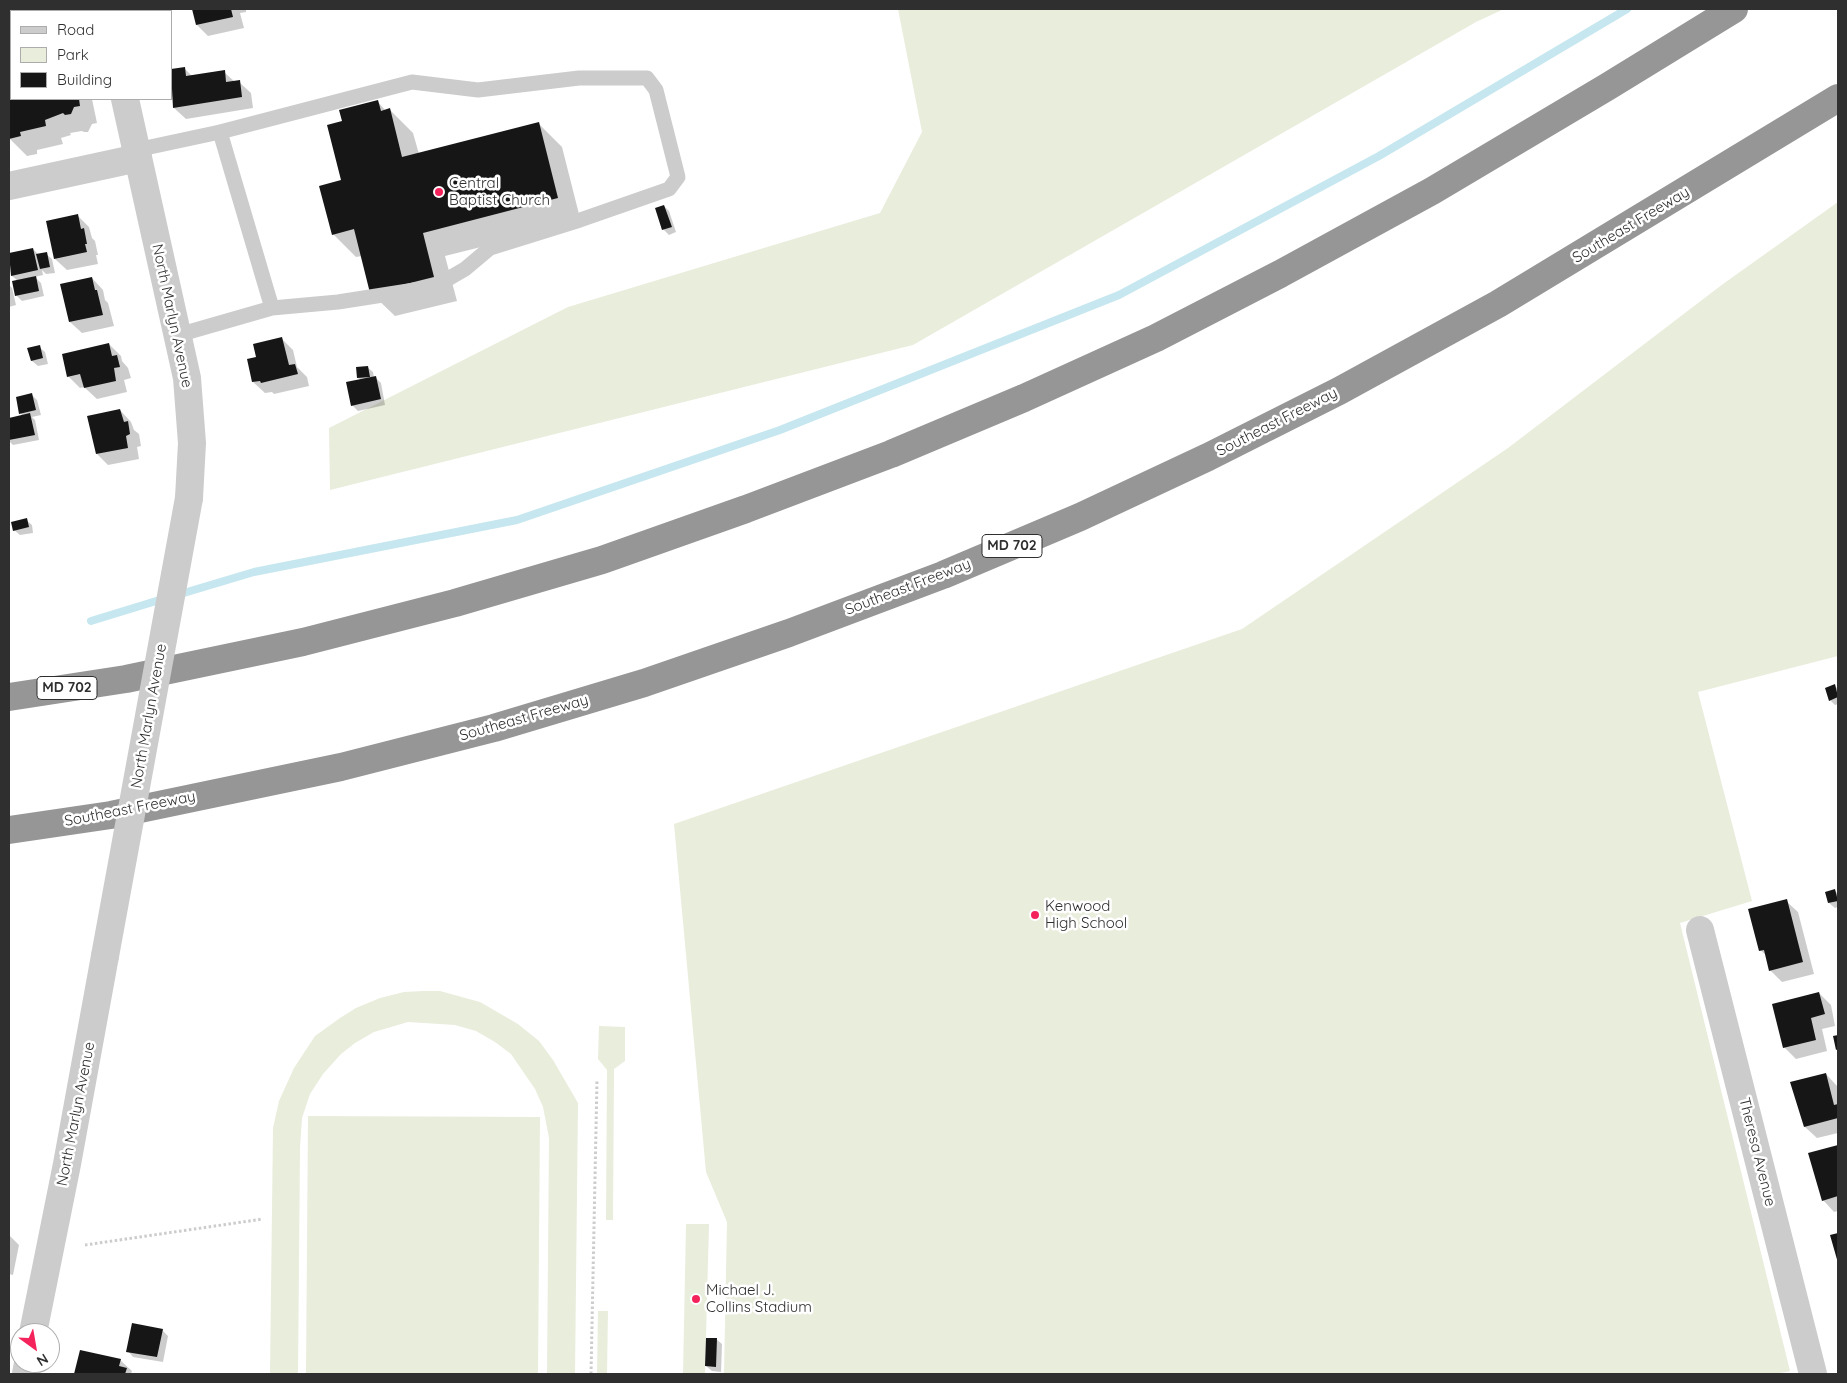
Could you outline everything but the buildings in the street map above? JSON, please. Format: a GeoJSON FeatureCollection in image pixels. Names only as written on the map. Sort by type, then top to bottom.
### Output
{"type":"FeatureCollection","features":[{"type":"Feature","properties":{"kind":"highway","name":"MD 702"},"geometry":{"type":"LineString","coordinates":[[9,698],[126,679],[302,642],[455,603],[611,557],[746,509],[891,454],[1024,398],[1156,338],[1280,274],[1440,186],[1734,9]]}},
{"type":"Feature","properties":{"kind":"highway","name":"Southeast Freeway"},"geometry":{"type":"LineString","coordinates":[[9,830],[112,815],[341,767],[494,728],[653,680],[789,634],[943,575],[1080,517],[1339,391],[1498,304],[1838,98]]}},
{"type":"Feature","properties":{"kind":"highway"},"geometry":{"type":"LineString","coordinates":[[9,693],[126,679]]}},
{"type":"Feature","properties":{"kind":"highway"},"geometry":{"type":"LineString","coordinates":[[9,837],[112,815]]}},
{"type":"Feature","properties":{"kind":"street","name":"North Marlyn Avenue"},"geometry":{"type":"LineString","coordinates":[[35,1323],[67,1164],[189,498],[192,443],[187,378],[125,100]]}},
{"type":"Feature","properties":{"kind":"street"},"geometry":{"type":"LineString","coordinates":[[9,186],[137,154]]}},
{"type":"Feature","properties":{"kind":"street","name":"Theresa Avenue"},"geometry":{"type":"LineString","coordinates":[[1700,930],[1813,1374]]}},
{"type":"Feature","properties":{"kind":"lane"},"geometry":{"type":"LineString","coordinates":[[137,154],[412,82],[478,90],[580,78],[647,78],[656,90],[678,177],[669,189],[580,220],[490,248],[465,269],[434,287],[338,302],[272,308],[178,335]]}},
{"type":"Feature","properties":{"kind":"lane"},"geometry":{"type":"LineString","coordinates":[[220,132],[272,308]]}},
{"type":"Feature","properties":{"kind":"path"},"geometry":{"type":"LineString","coordinates":[[591,1374],[597,1080]]}},
{"type":"Feature","properties":{"kind":"path"},"geometry":{"type":"LineString","coordinates":[[84,1245],[263,1219]]}},
{"type":"Feature","properties":{"kind":"green space"},"geometry":{"type":"Polygon","coordinates":[[[898,9],[1504,9],[1476,22],[913,345],[330,490],[329,428],[568,307],[880,213],[922,132],[898,9]]]}},
{"type":"Feature","properties":{"kind":"green space","name":"Kenwood High School"},"geometry":{"type":"Polygon","coordinates":[[[1838,202],[1838,656],[1698,692],[1752,901],[1680,923],[1790,1371],[1776,1374],[724,1374],[727,1222],[706,1172],[674,824],[1242,629],[1508,448],[1723,284],[1838,202]]]}},
{"type":"Feature","properties":{"kind":"green space"},"geometry":{"type":"Polygon","coordinates":[[[440,991],[480,1002],[518,1024],[539,1041],[553,1060],[578,1103],[575,1374],[547,1374],[549,1138],[543,1107],[535,1089],[511,1054],[476,1031],[455,1025],[408,1022],[374,1032],[355,1043],[341,1054],[323,1074],[310,1094],[302,1118],[300,1148],[298,1374],[270,1374],[273,1128],[279,1101],[294,1068],[315,1036],[356,1008],[380,998],[404,992],[440,991]]]}},
{"type":"Feature","properties":{"kind":"green space"},"geometry":{"type":"Polygon","coordinates":[[[599,1026],[625,1027],[625,1061],[614,1069],[613,1220],[606,1220],[607,1070],[598,1059],[599,1026]]]}},
{"type":"Feature","properties":{"kind":"green space"},"geometry":{"type":"Polygon","coordinates":[[[308,1116],[540,1117],[538,1374],[306,1374],[308,1116]]]}},
{"type":"Feature","properties":{"kind":"green space","name":"Michael J. Collins Stadium"},"geometry":{"type":"Polygon","coordinates":[[[686,1224],[709,1224],[705,1374],[683,1374],[686,1224]]]}},
{"type":"Feature","properties":{"kind":"green space"},"geometry":{"type":"Polygon","coordinates":[[[598,1311],[608,1311],[607,1374],[597,1374],[598,1311]]]}},
{"type":"Feature","properties":{"kind":"waterway"},"geometry":{"type":"LineString","coordinates":[[177,595],[254,572],[517,520],[780,430],[1119,295],[1379,156],[1627,9]]}},
{"type":"Feature","properties":{"kind":"waterway"},"geometry":{"type":"LineString","coordinates":[[91,621],[166,598]]}},
{"type":"Feature","properties":{"kind":"place","name":"Central Baptist Church"},"geometry":{"type":"Point","coordinates":[439,192]}},
{"type":"Feature","properties":{"kind":"place","name":"Kenwood High School"},"geometry":{"type":"Point","coordinates":[1035,915]}},
{"type":"Feature","properties":{"kind":"place","name":"Michael J. Collins Stadium"},"geometry":{"type":"Point","coordinates":[696,1299]}}]}
